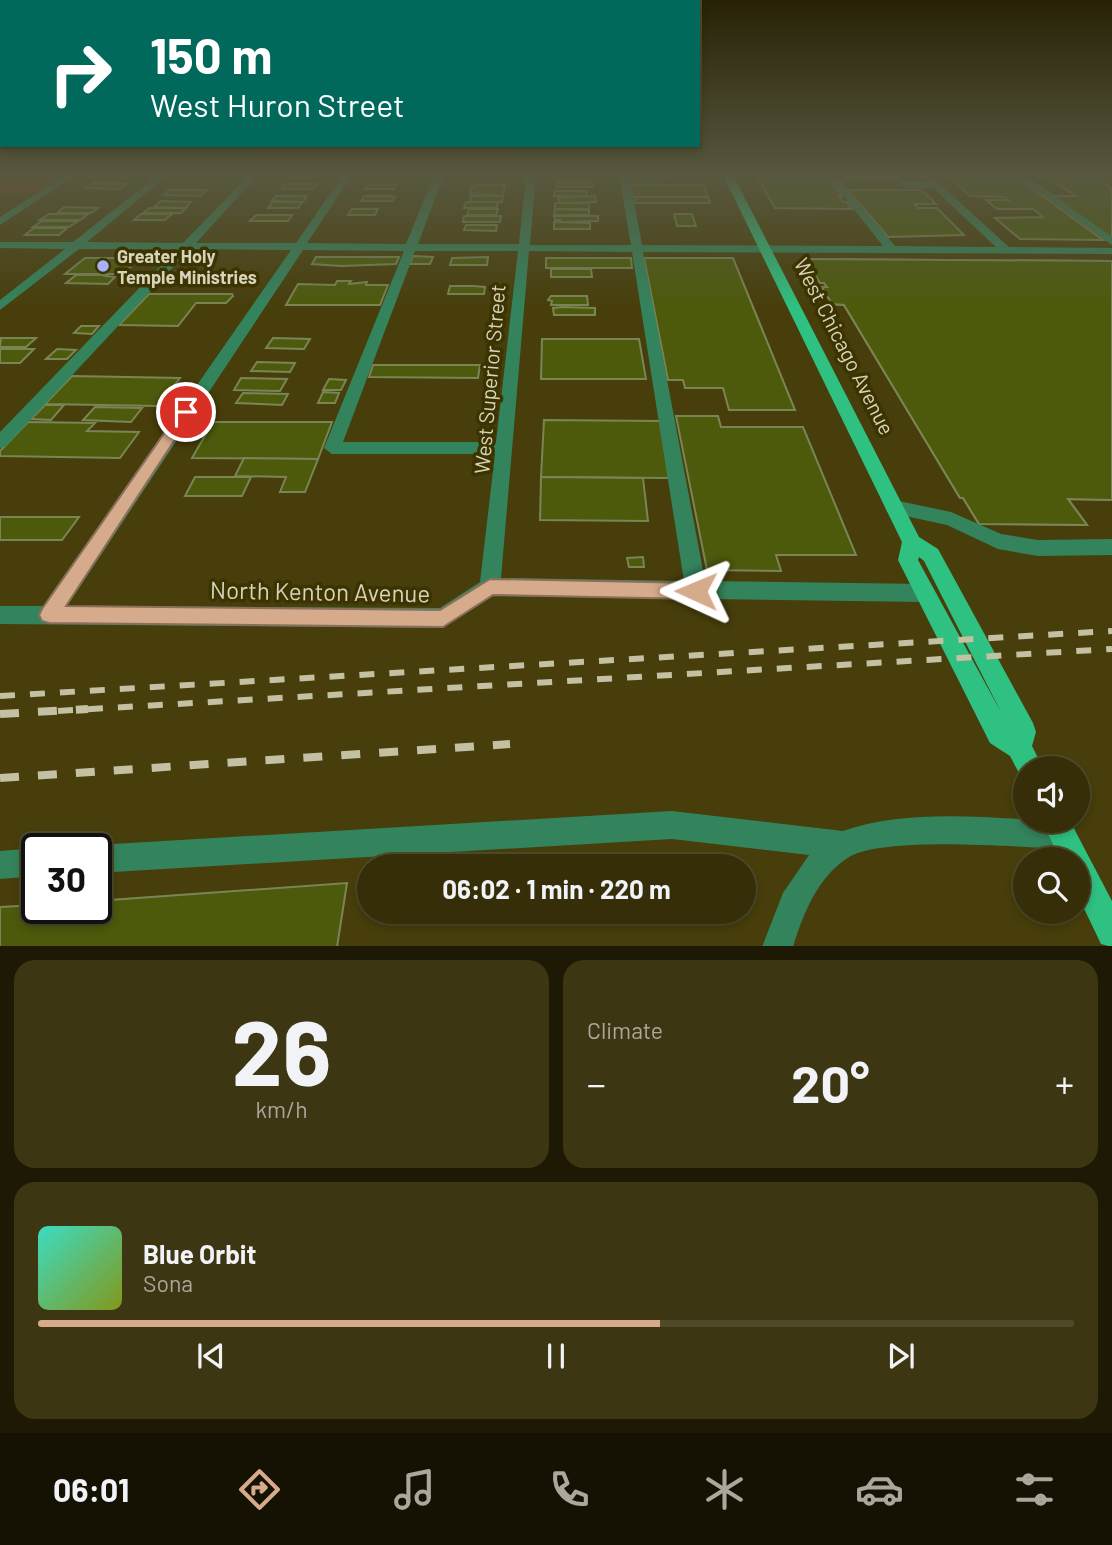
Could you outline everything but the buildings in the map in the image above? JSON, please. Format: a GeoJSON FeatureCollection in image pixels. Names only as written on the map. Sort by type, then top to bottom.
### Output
{"type":"FeatureCollection","features":[{"type":"Feature","properties":{"kind":"main road","name":"West Chicago Avenue"},"geometry":{"type":"LineString","coordinates":[[750,219],[912,542],[931,555],[1024,732],[1024,756]]}},
{"type":"Feature","properties":{"kind":"main road","name":"West Chicago Avenue"},"geometry":{"type":"LineString","coordinates":[[912,542],[908,559],[925,593],[999,734],[1022,756]]}},
{"type":"Feature","properties":{"kind":"main road"},"geometry":{"type":"LineString","coordinates":[[1090,889],[1112,933]]}},
{"type":"Feature","properties":{"kind":"street"},"geometry":{"type":"LineString","coordinates":[[0,306],[109,219]]}},
{"type":"Feature","properties":{"kind":"street"},"geometry":{"type":"LineString","coordinates":[[0,442],[212,219]]}},
{"type":"Feature","properties":{"kind":"street"},"geometry":{"type":"LineString","coordinates":[[49,615],[318,219]]}},
{"type":"Feature","properties":{"kind":"street"},"geometry":{"type":"LineString","coordinates":[[422,219],[332,448],[503,448]]}},
{"type":"Feature","properties":{"kind":"street","name":"West Superior Street"},"geometry":{"type":"LineString","coordinates":[[490,587],[526,219]]}},
{"type":"Feature","properties":{"kind":"street"},"geometry":{"type":"LineString","coordinates":[[632,219],[696,591]]}},
{"type":"Feature","properties":{"kind":"street"},"geometry":{"type":"LineString","coordinates":[[867,219],[890,248]]}},
{"type":"Feature","properties":{"kind":"street"},"geometry":{"type":"LineString","coordinates":[[973,219],[1006,250]]}},
{"type":"Feature","properties":{"kind":"street"},"geometry":{"type":"LineString","coordinates":[[1079,219],[1112,243]]}},
{"type":"Feature","properties":{"kind":"street"},"geometry":{"type":"LineString","coordinates":[[0,245],[764,247],[1112,251]]}},
{"type":"Feature","properties":{"kind":"street"},"geometry":{"type":"LineString","coordinates":[[894,507],[951,519],[998,541],[1038,548],[1112,547]]}},
{"type":"Feature","properties":{"kind":"street"},"geometry":{"type":"LineString","coordinates":[[490,587],[925,593]]}},
{"type":"Feature","properties":{"kind":"street","name":"North Kenton Avenue"},"geometry":{"type":"LineString","coordinates":[[0,614],[443,618],[490,587]]}},
{"type":"Feature","properties":{"kind":"street"},"geometry":{"type":"LineString","coordinates":[[112,858],[672,825],[843,845]]}},
{"type":"Feature","properties":{"kind":"street"},"geometry":{"type":"LineString","coordinates":[[777,946],[787,919],[815,868],[843,845],[876,835],[923,833],[1065,838]]}},
{"type":"Feature","properties":{"kind":"street"},"geometry":{"type":"LineString","coordinates":[[0,865],[21,863]]}},
{"type":"Feature","properties":{"kind":"railway"},"geometry":{"type":"LineString","coordinates":[[0,696],[1112,631]]}},
{"type":"Feature","properties":{"kind":"railway"},"geometry":{"type":"LineString","coordinates":[[58,711],[1112,649]]}},
{"type":"Feature","properties":{"kind":"railway"},"geometry":{"type":"LineString","coordinates":[[0,714],[88,709]]}},
{"type":"Feature","properties":{"kind":"railway"},"geometry":{"type":"LineString","coordinates":[[0,778],[510,744]]}},
{"type":"Feature","properties":{"kind":"place","name":"Greater Holy Temple Ministries"},"geometry":{"type":"Point","coordinates":[103,266]}},
{"type":"Feature","properties":{"kind":"route"},"geometry":{"type":"LineString","coordinates":[[186,412],[49,615],[443,618],[490,587],[696,591]]}}]}
